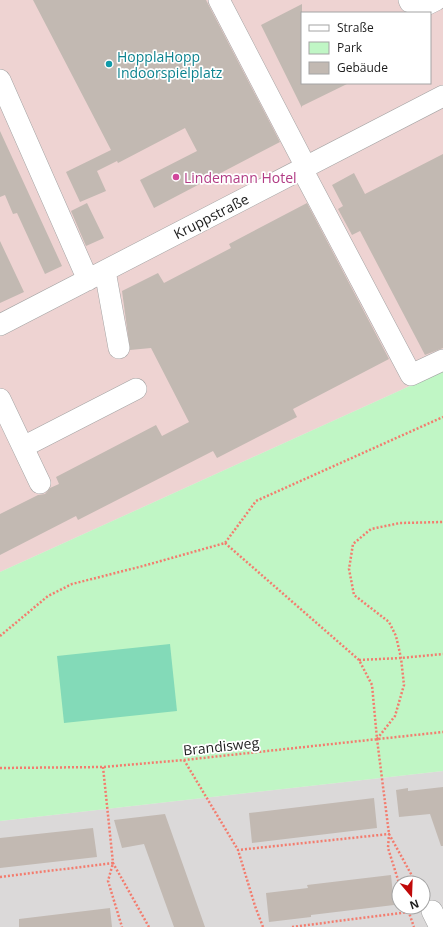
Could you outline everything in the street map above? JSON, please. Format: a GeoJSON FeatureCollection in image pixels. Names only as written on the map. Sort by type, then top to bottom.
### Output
{"type":"FeatureCollection","features":[{"type":"Feature","properties":{"kind":"street"},"geometry":{"type":"LineString","coordinates":[[219,0],[411,375],[443,360]]}},
{"type":"Feature","properties":{"kind":"street"},"geometry":{"type":"LineString","coordinates":[[409,0],[410,2],[424,6],[436,0]]}},
{"type":"Feature","properties":{"kind":"street"},"geometry":{"type":"LineString","coordinates":[[0,80],[96,276],[119,348]]}},
{"type":"Feature","properties":{"kind":"street","name":"Kruppstraße"},"geometry":{"type":"LineString","coordinates":[[0,325],[443,96]]}},
{"type":"Feature","properties":{"kind":"street"},"geometry":{"type":"LineString","coordinates":[[23,447],[136,389]]}},
{"type":"Feature","properties":{"kind":"street"},"geometry":{"type":"LineString","coordinates":[[0,399],[40,483]]}},
{"type":"Feature","properties":{"kind":"path"},"geometry":{"type":"LineString","coordinates":[[0,636],[48,596],[72,584],[225,543],[256,501],[443,417]]}},
{"type":"Feature","properties":{"kind":"path"},"geometry":{"type":"LineString","coordinates":[[377,739],[395,716],[404,685],[401,658],[396,636],[389,622],[354,595],[349,568],[353,544],[371,529],[400,523],[443,522]]}},
{"type":"Feature","properties":{"kind":"path"},"geometry":{"type":"LineString","coordinates":[[225,543],[359,660],[372,685],[389,834],[388,848],[396,875]]}},
{"type":"Feature","properties":{"kind":"path"},"geometry":{"type":"LineString","coordinates":[[359,660],[443,654]]}},
{"type":"Feature","properties":{"kind":"path","name":"Brandisweg"},"geometry":{"type":"LineString","coordinates":[[0,768],[103,767],[184,760],[443,732]]}},
{"type":"Feature","properties":{"kind":"path"},"geometry":{"type":"LineString","coordinates":[[184,760],[238,850],[263,927]]}},
{"type":"Feature","properties":{"kind":"path"},"geometry":{"type":"LineString","coordinates":[[103,767],[113,863],[108,881],[122,927]]}},
{"type":"Feature","properties":{"kind":"path"},"geometry":{"type":"LineString","coordinates":[[238,850],[389,834]]}},
{"type":"Feature","properties":{"kind":"path"},"geometry":{"type":"LineString","coordinates":[[389,834],[412,875]]}},
{"type":"Feature","properties":{"kind":"path"},"geometry":{"type":"LineString","coordinates":[[0,877],[113,863]]}},
{"type":"Feature","properties":{"kind":"path"},"geometry":{"type":"LineString","coordinates":[[113,863],[150,927]]}},
{"type":"Feature","properties":{"kind":"path"},"geometry":{"type":"LineString","coordinates":[[292,927],[391,914]]}},
{"type":"Feature","properties":{"kind":"path"},"geometry":{"type":"LineString","coordinates":[[409,915],[414,927]]}},
{"type":"Feature","properties":{"kind":"shaded area"},"geometry":{"type":"Polygon","coordinates":[[[0,0],[443,0],[443,371],[0,572],[0,0]]]}},
{"type":"Feature","properties":{"kind":"shaded area"},"geometry":{"type":"Polygon","coordinates":[[[443,771],[443,927],[0,927],[0,821],[443,771]]]}},
{"type":"Feature","properties":{"kind":"green space"},"geometry":{"type":"Polygon","coordinates":[[[443,371],[443,771],[0,821],[0,572],[443,371]]]}},
{"type":"Feature","properties":{"kind":"green space"},"geometry":{"type":"Polygon","coordinates":[[[170,644],[177,711],[64,723],[57,656],[170,644]]]}},
{"type":"Feature","properties":{"kind":"building"},"geometry":{"type":"Polygon","coordinates":[[[33,0],[206,0],[280,142],[154,208],[140,180],[197,151],[185,128],[118,163],[117,161],[97,171],[106,191],[80,202],[66,172],[111,150],[33,0]]]}},
{"type":"Feature","properties":{"kind":"building"},"geometry":{"type":"Polygon","coordinates":[[[302,4],[301,84],[347,84],[302,106],[302,108],[261,25],[302,4]]]}},
{"type":"Feature","properties":{"kind":"building"},"geometry":{"type":"Polygon","coordinates":[[[0,131],[62,266],[45,274],[17,213],[13,214],[5,195],[0,197],[0,131]]]}},
{"type":"Feature","properties":{"kind":"building"},"geometry":{"type":"Polygon","coordinates":[[[443,154],[443,348],[425,355],[360,231],[352,235],[338,209],[343,206],[332,185],[354,173],[365,194],[443,154]]]}},
{"type":"Feature","properties":{"kind":"building"},"geometry":{"type":"Polygon","coordinates":[[[87,203],[104,238],[86,246],[71,211],[87,203]]]}},
{"type":"Feature","properties":{"kind":"building"},"geometry":{"type":"Polygon","coordinates":[[[307,203],[389,359],[293,409],[297,417],[217,458],[213,451],[78,520],[76,516],[0,555],[0,514],[38,495],[45,494],[50,488],[59,484],[56,477],[156,425],[162,436],[189,422],[151,348],[130,350],[122,291],[158,273],[164,283],[231,248],[229,244],[307,203]]]}},
{"type":"Feature","properties":{"kind":"building"},"geometry":{"type":"Polygon","coordinates":[[[0,241],[24,292],[0,303],[0,241]]]}},
{"type":"Feature","properties":{"kind":"building"},"geometry":{"type":"Polygon","coordinates":[[[443,787],[443,846],[441,846],[430,814],[399,817],[396,790],[408,788],[408,791],[443,787]]]}},
{"type":"Feature","properties":{"kind":"building"},"geometry":{"type":"Polygon","coordinates":[[[374,798],[377,828],[252,843],[249,813],[374,798]]]}},
{"type":"Feature","properties":{"kind":"building"},"geometry":{"type":"Polygon","coordinates":[[[165,814],[205,927],[174,927],[144,844],[122,848],[114,820],[165,814]]]}},
{"type":"Feature","properties":{"kind":"building"},"geometry":{"type":"Polygon","coordinates":[[[93,828],[97,857],[0,868],[0,838],[93,828]]]}},
{"type":"Feature","properties":{"kind":"building"},"geometry":{"type":"Polygon","coordinates":[[[391,875],[391,905],[311,915],[311,917],[269,922],[266,893],[308,888],[307,885],[391,875]]]}},
{"type":"Feature","properties":{"kind":"building"},"geometry":{"type":"Polygon","coordinates":[[[110,908],[112,927],[19,927],[19,919],[110,908]]]}},
{"type":"Feature","properties":{"kind":"place","name":"HopplaHopp Indoorspielplatz"},"geometry":{"type":"Point","coordinates":[109,64]}},
{"type":"Feature","properties":{"kind":"place","name":"Lindemann Hotel"},"geometry":{"type":"Point","coordinates":[176,177]}}]}
